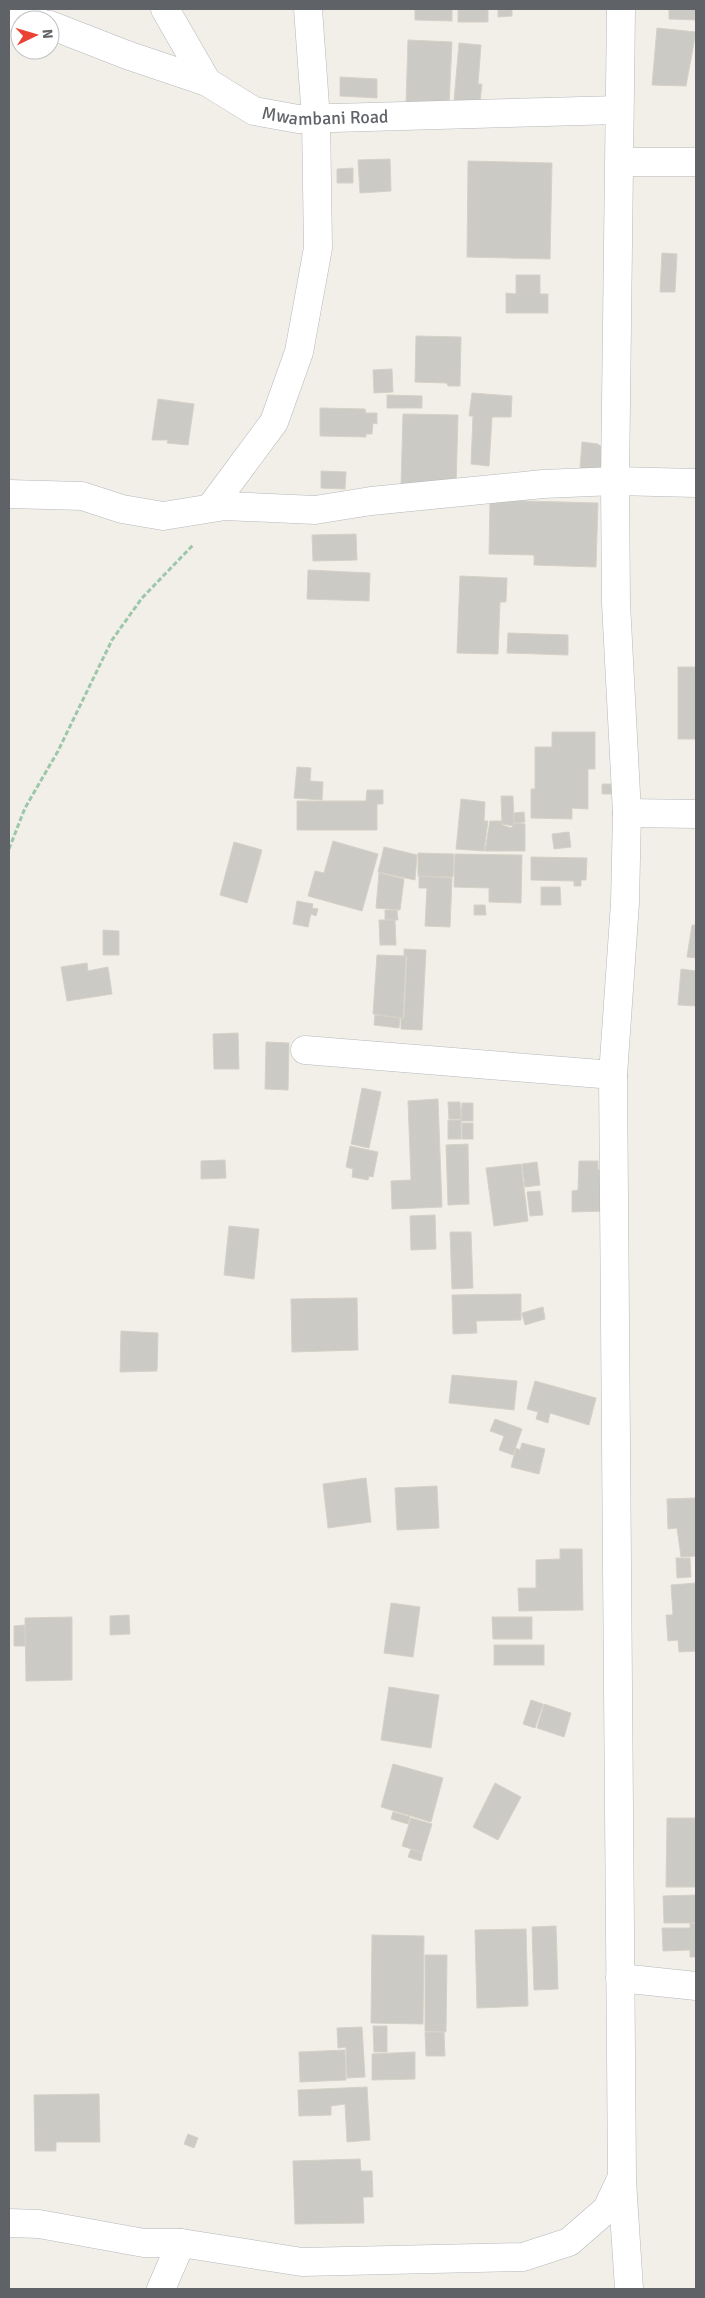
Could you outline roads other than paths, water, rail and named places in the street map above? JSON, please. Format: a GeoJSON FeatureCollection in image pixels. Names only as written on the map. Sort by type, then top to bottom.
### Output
{"type":"FeatureCollection","features":[{"type":"Feature","properties":{"kind":"street"},"geometry":{"type":"LineString","coordinates":[[165,9],[207,82]]}},
{"type":"Feature","properties":{"kind":"street"},"geometry":{"type":"LineString","coordinates":[[218,507],[274,422],[298,352],[318,248],[307,119],[308,9]]}},
{"type":"Feature","properties":{"kind":"street"},"geometry":{"type":"LineString","coordinates":[[621,9],[615,482],[616,603],[627,813],[626,903],[613,1075],[622,2177],[629,2289]]}},
{"type":"Feature","properties":{"kind":"street","name":"Mwambani Road"},"geometry":{"type":"LineString","coordinates":[[60,29],[127,55],[207,82],[254,112],[307,119],[619,110]]}},
{"type":"Feature","properties":{"kind":"street"},"geometry":{"type":"LineString","coordinates":[[620,162],[696,162]]}},
{"type":"Feature","properties":{"kind":"street"},"geometry":{"type":"LineString","coordinates":[[11,493],[82,496],[122,508],[163,516],[218,507],[315,510],[371,501],[543,484],[615,482],[696,483]]}},
{"type":"Feature","properties":{"kind":"street"},"geometry":{"type":"LineString","coordinates":[[627,813],[696,814]]}},
{"type":"Feature","properties":{"kind":"street"},"geometry":{"type":"LineString","coordinates":[[305,1050],[613,1075]]}},
{"type":"Feature","properties":{"kind":"street"},"geometry":{"type":"LineString","coordinates":[[620,1978],[696,1986]]}},
{"type":"Feature","properties":{"kind":"street"},"geometry":{"type":"LineString","coordinates":[[9,2223],[39,2224],[144,2243],[180,2243],[302,2262],[523,2258],[568,2242],[607,2209],[622,2177]]}},
{"type":"Feature","properties":{"kind":"street"},"geometry":{"type":"LineString","coordinates":[[162,2289],[180,2243]]}}]}
